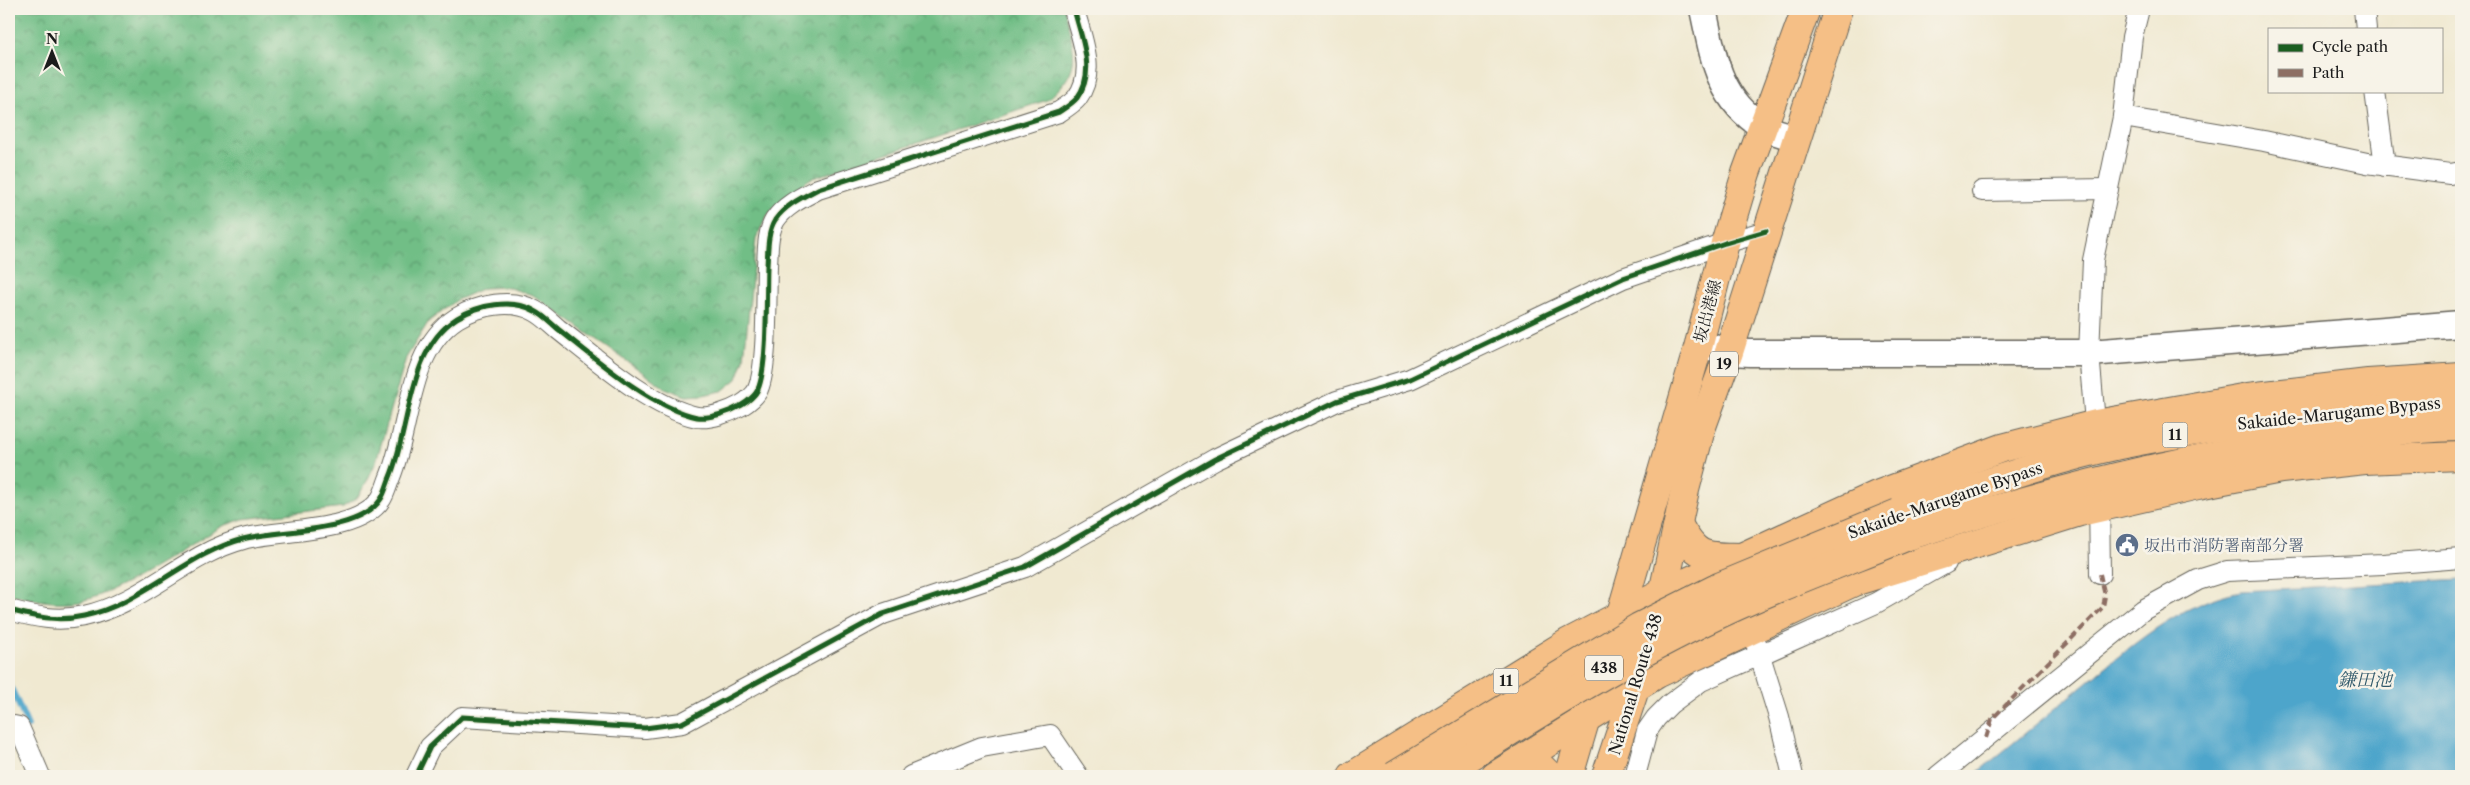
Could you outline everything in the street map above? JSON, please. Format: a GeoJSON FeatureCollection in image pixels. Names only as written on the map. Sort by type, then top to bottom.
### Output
{"type":"FeatureCollection","features":[{"type":"Feature","properties":{"kind":"main road","name":"坂出港線"},"geometry":{"type":"LineString","coordinates":[[1620,617],[1699,344],[1725,243],[1763,127],[1806,9]]}},
{"type":"Feature","properties":{"kind":"main road","name":"坂出港線"},"geometry":{"type":"LineString","coordinates":[[1663,593],[1679,526],[1685,490],[1701,429],[1729,352],[1795,138],[1838,9]]}},
{"type":"Feature","properties":{"kind":"main road"},"geometry":{"type":"LineString","coordinates":[[1663,593],[1879,494],[2002,448],[2248,397],[2368,383],[2461,377]]}},
{"type":"Feature","properties":{"kind":"main road","name":"Sakaide-Marugame Bypass"},"geometry":{"type":"LineString","coordinates":[[1440,776],[1516,727],[1607,673],[1701,622],[1903,524],[2010,476],[2118,446],[2230,425],[2341,409],[2461,400]]}},
{"type":"Feature","properties":{"kind":"main road","name":"Sakaide-Marugame Bypass"},"geometry":{"type":"LineString","coordinates":[[1394,776],[1639,627],[1722,586],[1903,524],[2011,503],[2118,476],[2232,451],[2342,436],[2461,427]]}},
{"type":"Feature","properties":{"kind":"main road"},"geometry":{"type":"LineString","coordinates":[[1495,776],[1657,674],[1755,642],[1854,582],[2099,500],[2282,469],[2365,460],[2461,456]]}},
{"type":"Feature","properties":{"kind":"main road"},"geometry":{"type":"LineString","coordinates":[[1679,526],[1689,545],[1700,554],[1743,556]]}},
{"type":"Feature","properties":{"kind":"main road","name":"11"},"geometry":{"type":"LineString","coordinates":[[1352,776],[1569,642],[1663,593]]}},
{"type":"Feature","properties":{"kind":"main road","name":"National Route 438"},"geometry":{"type":"LineString","coordinates":[[1606,776],[1636,688],[1642,661],[1663,593]]}},
{"type":"Feature","properties":{"kind":"main road","name":"National Route 438"},"geometry":{"type":"LineString","coordinates":[[1569,776],[1586,718],[1620,617]]}},
{"type":"Feature","properties":{"kind":"main road"},"geometry":{"type":"LineString","coordinates":[[1520,761],[1541,767],[1550,776]]}},
{"type":"Feature","properties":{"kind":"street"},"geometry":{"type":"LineString","coordinates":[[9,610],[41,619],[84,616],[116,605],[209,552],[242,539],[321,526],[362,516],[381,500],[393,469],[423,356],[438,333],[456,319],[478,306],[505,304],[533,309],[612,372],[670,408],[700,418],[724,414],[743,405],[758,391],[763,366],[768,243],[775,220],[793,203],[818,189],[1059,112],[1076,99],[1086,82],[1088,63],[1074,9]]}},
{"type":"Feature","properties":{"kind":"street"},"geometry":{"type":"LineString","coordinates":[[1703,9],[1720,79],[1727,93],[1763,127],[1795,138]]}},
{"type":"Feature","properties":{"kind":"street"},"geometry":{"type":"LineString","coordinates":[[2096,429],[2089,352],[2093,260],[2123,118],[2132,37],[2139,9]]}},
{"type":"Feature","properties":{"kind":"street"},"geometry":{"type":"LineString","coordinates":[[2364,9],[2366,28]]}},
{"type":"Feature","properties":{"kind":"street"},"geometry":{"type":"LineString","coordinates":[[2375,92],[2385,166]]}},
{"type":"Feature","properties":{"kind":"street"},"geometry":{"type":"LineString","coordinates":[[2123,118],[2264,141],[2385,166],[2450,174],[2461,172]]}},
{"type":"Feature","properties":{"kind":"street"},"geometry":{"type":"LineString","coordinates":[[1982,191],[2108,189]]}},
{"type":"Feature","properties":{"kind":"street"},"geometry":{"type":"LineString","coordinates":[[416,776],[430,747],[462,718],[646,728],[682,723],[883,614],[1026,567],[1215,459],[1328,405],[1410,380],[1623,278],[1766,231]]}},
{"type":"Feature","properties":{"kind":"street"},"geometry":{"type":"LineString","coordinates":[[1699,344],[1729,352],[2089,352],[2461,324]]}},
{"type":"Feature","properties":{"kind":"street"},"geometry":{"type":"LineString","coordinates":[[2099,500],[2100,574]]}},
{"type":"Feature","properties":{"kind":"street"},"geometry":{"type":"LineString","coordinates":[[1938,776],[2143,610],[2198,580],[2227,571],[2383,564],[2461,558]]}},
{"type":"Feature","properties":{"kind":"street"},"geometry":{"type":"LineString","coordinates":[[1635,776],[1648,731],[1670,704],[1755,642],[1876,603],[1946,563]]}},
{"type":"Feature","properties":{"kind":"street"},"geometry":{"type":"LineString","coordinates":[[1755,642],[1779,717],[1793,776]]}},
{"type":"Feature","properties":{"kind":"street"},"geometry":{"type":"LineString","coordinates":[[9,725],[19,727],[40,776]]}},
{"type":"Feature","properties":{"kind":"street"},"geometry":{"type":"LineString","coordinates":[[911,776],[982,747],[1050,735],[1078,776]]}},
{"type":"Feature","properties":{"kind":"green space"},"geometry":{"type":"Polygon","coordinates":[[[9,9],[1064,9],[1074,59],[1067,78],[1047,100],[810,179],[784,197],[767,216],[756,238],[744,359],[737,379],[722,391],[686,396],[665,388],[533,295],[506,287],[484,288],[457,300],[429,321],[406,358],[376,462],[357,498],[343,507],[243,519],[223,526],[149,571],[108,592],[89,599],[73,602],[56,602],[41,601],[9,594],[9,9]]]}},
{"type":"Feature","properties":{"kind":"water","name":"鎌田池"},"geometry":{"type":"Polygon","coordinates":[[[2461,579],[2461,776],[1973,776],[2154,630],[2196,606],[2218,597],[2241,591],[2461,579]]]}},
{"type":"Feature","properties":{"kind":"waterway"},"geometry":{"type":"LineString","coordinates":[[9,683],[28,726]]}},
{"type":"Feature","properties":{"kind":"marked path"},"geometry":{"type":"LineString","coordinates":[[1986,738],[1992,719],[2103,607],[2105,596],[2100,574]]}},
{"type":"Feature","properties":{"kind":"cycle path"},"geometry":{"type":"LineString","coordinates":[[9,610],[46,618],[65,619],[84,616],[105,610],[125,601],[222,546],[243,539],[337,524],[355,519],[370,510],[381,499],[385,491],[397,457],[419,369],[428,349],[441,332],[457,318],[465,313],[485,307],[506,304],[526,307],[535,311],[624,380],[679,412],[697,417],[708,417],[742,405],[755,394],[761,378],[765,347],[768,242],[772,225],[779,215],[795,202],[818,189],[1059,112],[1077,98],[1083,88],[1086,77],[1086,54],[1074,9]]}},
{"type":"Feature","properties":{"kind":"cycle path"},"geometry":{"type":"LineString","coordinates":[[416,776],[430,747],[462,717],[645,728],[682,723],[883,614],[1025,567],[1215,459],[1337,401],[1410,379],[1623,278],[1766,231]]}},
{"type":"Feature","properties":{"kind":"place","name":"坂出市消防署南部分署"},"geometry":{"type":"Point","coordinates":[2127,545]}}]}
